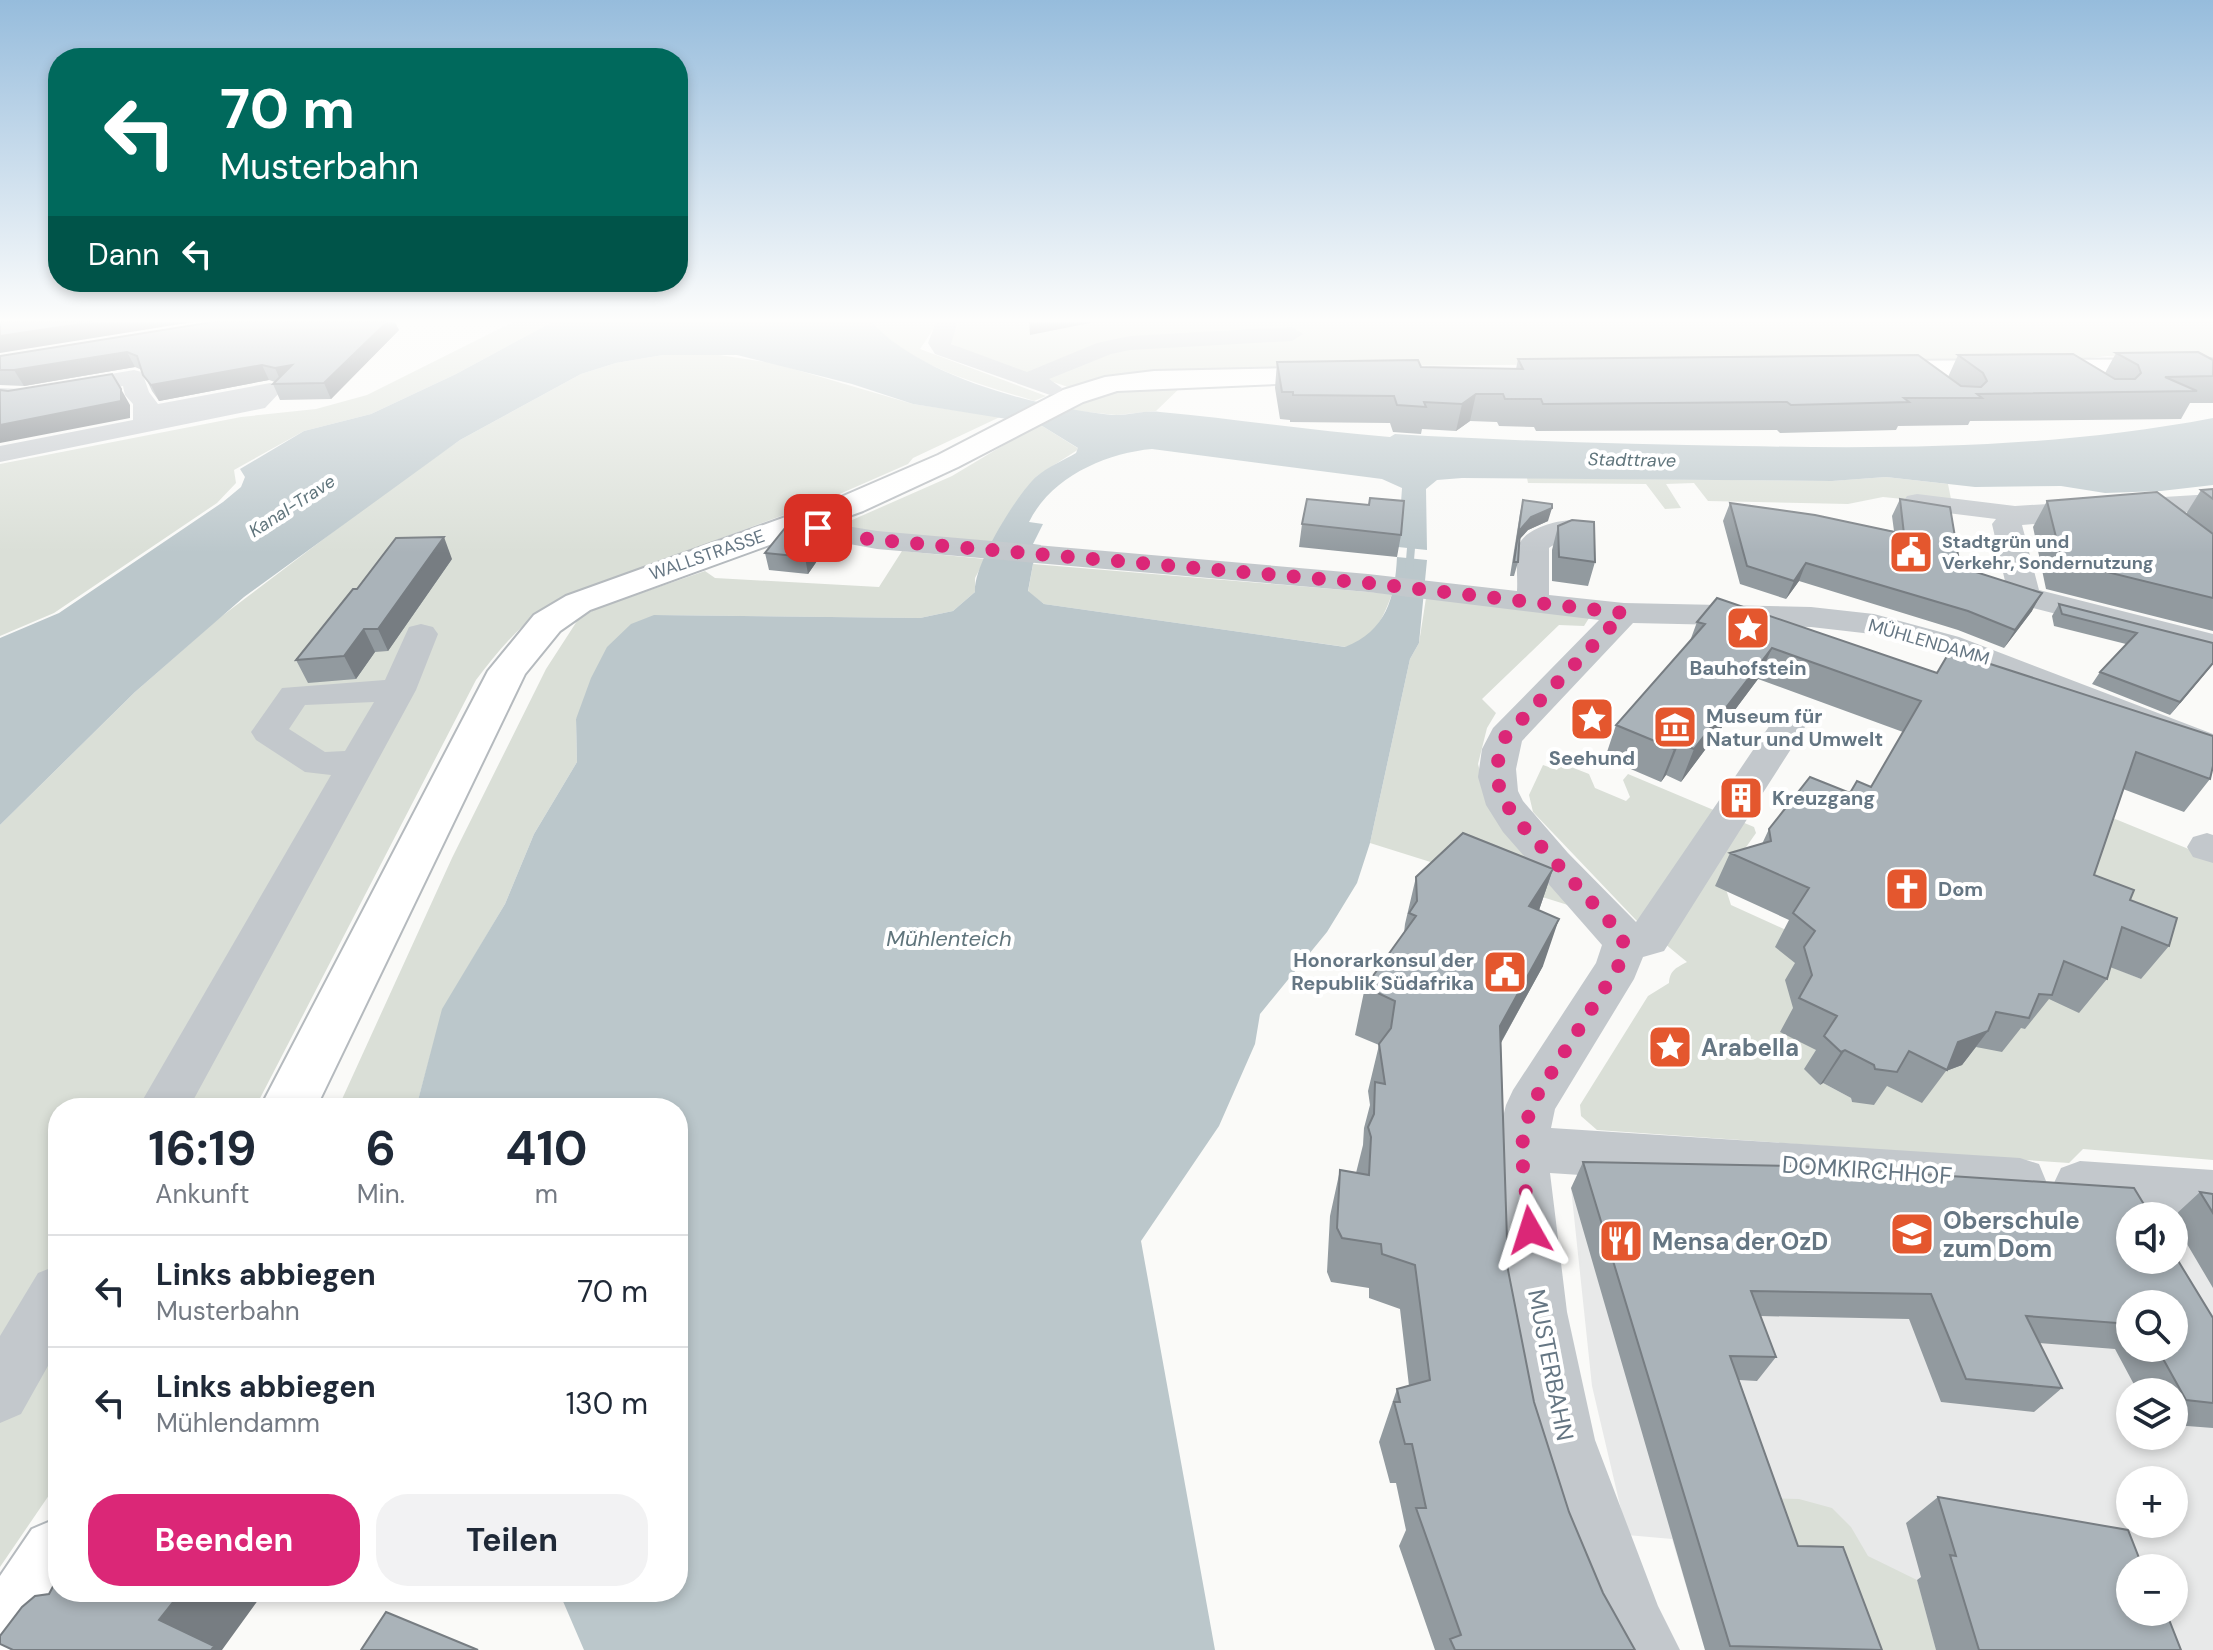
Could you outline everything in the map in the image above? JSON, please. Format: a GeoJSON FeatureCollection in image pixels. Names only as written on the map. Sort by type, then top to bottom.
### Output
{"type":"FeatureCollection","features":[{"type":"Feature","properties":{"kind":"main road","name":"WALLSTRASSE"},"geometry":{"type":"LineString","coordinates":[[293,1098],[507,671],[547,623],[562,611],[613,588],[807,521],[948,461],[1067,399]]}},
{"type":"Feature","properties":{"kind":"main road"},"geometry":{"type":"LineString","coordinates":[[0,1643],[48,1570]]}},
{"type":"Feature","properties":{"kind":"street"},"geometry":{"type":"LineString","coordinates":[[0,454],[148,406],[141,399]]}},
{"type":"Feature","properties":{"kind":"street"},"geometry":{"type":"LineString","coordinates":[[1917,502],[2015,515],[2213,502]]}},
{"type":"Feature","properties":{"kind":"street"},"geometry":{"type":"LineString","coordinates":[[2151,508],[2188,535]]}},
{"type":"Feature","properties":{"kind":"street"},"geometry":{"type":"LineString","coordinates":[[2015,515],[2007,524],[2023,590],[2028,597],[2213,644]]}},
{"type":"Feature","properties":{"kind":"street","name":"MÜHLENDAMM"},"geometry":{"type":"LineString","coordinates":[[807,521],[838,535],[1389,585],[1624,613],[1811,617],[1874,624],[1947,644],[2202,733]]}},
{"type":"Feature","properties":{"kind":"street"},"geometry":{"type":"LineString","coordinates":[[1533,601],[1534,545],[1551,533],[1572,527]]}},
{"type":"Feature","properties":{"kind":"street"},"geometry":{"type":"LineString","coordinates":[[1624,613],[1512,727],[1500,747],[1497,770],[1500,794],[1516,819],[1621,934],[1624,945],[1648,939],[1789,724]]}},
{"type":"Feature","properties":{"kind":"street"},"geometry":{"type":"LineString","coordinates":[[169,1098],[398,690],[421,634]]}},
{"type":"Feature","properties":{"kind":"street"},"geometry":{"type":"LineString","coordinates":[[356,762],[318,764],[269,732],[294,695],[398,690]]}},
{"type":"Feature","properties":{"kind":"street","name":"MUSTERBAHN"},"geometry":{"type":"LineString","coordinates":[[1624,945],[1618,967],[1531,1105],[1521,1149],[1538,1312],[1564,1440],[1631,1627],[1645,1650]]}},
{"type":"Feature","properties":{"kind":"street","name":"DOMKIRCHHOF"},"geometry":{"type":"LineString","coordinates":[[1521,1149],[2213,1194]]}},
{"type":"Feature","properties":{"kind":"street"},"geometry":{"type":"LineString","coordinates":[[0,1393],[48,1309]]}},
{"type":"Feature","properties":{"kind":"shaded area"},"geometry":{"type":"Polygon","coordinates":[[[352,399],[403,399],[371,414],[304,431],[234,470],[236,483],[217,503],[54,613],[0,636],[0,464],[241,417],[316,409],[352,399]]]}},
{"type":"Feature","properties":{"kind":"shaded area"},"geometry":{"type":"Polygon","coordinates":[[[535,399],[896,399],[1000,417],[913,458],[908,464],[835,496],[568,595],[528,621],[476,680],[260,1098],[48,1098],[48,1497],[0,1567],[0,825],[135,692],[218,619],[387,491],[460,440],[535,399]]]}},
{"type":"Feature","properties":{"kind":"shaded area"},"geometry":{"type":"Polygon","coordinates":[[[1095,399],[1168,399],[1156,411],[1116,415],[1068,410],[1095,399]]]}},
{"type":"Feature","properties":{"kind":"shaded area"},"geometry":{"type":"Polygon","coordinates":[[[1039,424],[1079,449],[1037,476],[1004,521],[994,541],[975,543],[847,529],[843,524],[952,476],[1039,424]]]}},
{"type":"Feature","properties":{"kind":"shaded area"},"geometry":{"type":"Polygon","coordinates":[[[1886,477],[1948,484],[1952,504],[1883,497],[1848,504],[1708,501],[1694,483],[1666,484],[1681,508],[1665,509],[1646,484],[1528,483],[1527,478],[1831,481],[1886,477]]]}},
{"type":"Feature","properties":{"kind":"shaded area"},"geometry":{"type":"Polygon","coordinates":[[[902,551],[985,559],[975,578],[975,592],[953,611],[920,618],[655,615],[576,719],[577,762],[534,834],[505,904],[443,1009],[419,1098],[343,1098],[452,858],[546,669],[579,618],[598,608],[705,571],[715,578],[879,587],[902,551]]]}},
{"type":"Feature","properties":{"kind":"shaded area"},"geometry":{"type":"Polygon","coordinates":[[[1033,564],[1392,594],[1376,627],[1364,638],[1346,647],[1044,604],[1028,592],[1033,564]]]}},
{"type":"Feature","properties":{"kind":"shaded area"},"geometry":{"type":"Polygon","coordinates":[[[1426,598],[1591,615],[1584,626],[1559,625],[1482,699],[1496,713],[1487,728],[1478,764],[1486,795],[1571,906],[1370,843],[1410,659],[1419,643],[1426,598]]]}},
{"type":"Feature","properties":{"kind":"shaded area"},"geometry":{"type":"Polygon","coordinates":[[[1561,763],[1589,774],[1595,788],[1626,801],[1630,797],[1623,780],[1628,774],[1754,827],[1756,833],[1723,880],[1731,905],[1786,930],[1819,1051],[1819,1085],[1823,1083],[1851,1098],[1852,1102],[1881,1082],[1934,1075],[2038,995],[2095,960],[2141,979],[2069,908],[2103,814],[2213,859],[2213,1160],[2083,1149],[2069,1163],[1597,1130],[1581,1116],[1580,1105],[1648,996],[1669,983],[1672,972],[1687,962],[1636,920],[1533,812],[1529,795],[1543,765],[1557,770],[1561,763]]]}},
{"type":"Feature","properties":{"kind":"shaded area","name":"Oberschule zum Dom"},"geometry":{"type":"Polygon","coordinates":[[[1571,1188],[1848,1193],[2116,1215],[2116,1274],[2188,1274],[2188,1219],[2213,1222],[2213,1650],[1705,1650],[1672,1539],[1627,1535],[1592,1386],[1571,1188]]]}},
{"type":"Feature","properties":{"kind":"shaded area"},"geometry":{"type":"Polygon","coordinates":[[[1753,1498],[1799,1499],[1832,1508],[1851,1527],[1868,1556],[1917,1580],[1936,1650],[1849,1650],[1776,1566],[1753,1498]]]}},
{"type":"Feature","properties":{"kind":"water","name":"Mühlenteich"},"geometry":{"type":"Polygon","coordinates":[[[403,399],[535,399],[460,440],[244,597],[135,692],[0,825],[0,638],[59,613],[223,502],[241,487],[245,477],[240,469],[304,431],[371,414],[403,399]]]}},
{"type":"Feature","properties":{"kind":"water","name":"Mühlenteich"},"geometry":{"type":"Polygon","coordinates":[[[898,399],[1026,399],[1112,415],[1160,412],[1390,437],[1395,434],[1800,447],[2037,441],[2213,418],[2213,485],[2105,493],[2061,486],[1975,487],[1886,477],[1832,481],[1437,480],[1426,489],[1427,550],[1398,547],[1402,488],[1382,479],[1152,449],[1099,462],[1065,480],[1039,506],[1029,522],[1043,524],[1033,544],[1041,545],[1033,564],[1028,591],[1044,604],[1345,647],[1370,632],[1386,611],[1394,586],[1397,557],[1427,560],[1419,643],[1410,659],[1370,843],[1357,883],[1327,932],[1260,1014],[1255,1044],[1219,1126],[1141,1241],[1215,1650],[584,1650],[563,1602],[688,1602],[688,1098],[419,1098],[442,1009],[505,904],[534,834],[577,762],[576,719],[591,678],[607,647],[631,624],[654,615],[920,618],[953,611],[975,592],[976,580],[988,548],[1019,498],[1037,476],[1076,453],[1078,448],[1039,424],[898,399]]]}},
{"type":"Feature","properties":{"kind":"building"},"geometry":{"type":"Polygon","coordinates":[[[0,399],[121,399],[121,401],[0,425],[0,399]]]}},
{"type":"Feature","properties":{"kind":"building"},"geometry":{"type":"Polygon","coordinates":[[[1395,399],[1469,399],[1462,404],[1424,402],[1426,407],[1397,405],[1395,399]]]}},
{"type":"Feature","properties":{"kind":"building"},"geometry":{"type":"Polygon","coordinates":[[[1541,399],[1905,399],[1909,402],[1791,405],[1787,402],[1543,404],[1541,399]]]}},
{"type":"Feature","properties":{"kind":"building"},"geometry":{"type":"Polygon","coordinates":[[[2213,489],[2213,499],[2201,490],[2213,489]]]}},
{"type":"Feature","properties":{"kind":"building"},"geometry":{"type":"Polygon","coordinates":[[[2157,492],[2213,534],[2213,598],[2062,561],[2047,501],[2157,492]]]}},
{"type":"Feature","properties":{"kind":"building"},"geometry":{"type":"Polygon","coordinates":[[[1370,498],[1404,501],[1401,535],[1302,524],[1307,499],[1369,505],[1370,498]]]}},
{"type":"Feature","properties":{"kind":"building"},"geometry":{"type":"Polygon","coordinates":[[[1900,499],[1950,507],[1960,567],[2042,593],[2015,630],[1968,611],[1806,563],[1794,581],[1747,566],[1730,503],[1815,515],[1904,534],[1900,499]]]}},
{"type":"Feature","properties":{"kind":"building"},"geometry":{"type":"Polygon","coordinates":[[[1523,500],[1552,504],[1552,508],[1531,517],[1520,530],[1518,562],[1514,562],[1523,500]]]}},
{"type":"Feature","properties":{"kind":"building"},"geometry":{"type":"Polygon","coordinates":[[[1572,520],[1594,522],[1595,562],[1559,557],[1558,526],[1572,520]]]}},
{"type":"Feature","properties":{"kind":"building"},"geometry":{"type":"Polygon","coordinates":[[[785,528],[823,532],[805,557],[765,553],[785,528]]]}},
{"type":"Feature","properties":{"kind":"building"},"geometry":{"type":"Polygon","coordinates":[[[444,537],[378,629],[364,629],[344,656],[296,660],[396,538],[444,537]]]}},
{"type":"Feature","properties":{"kind":"building","name":"Dom"},"geometry":{"type":"Polygon","coordinates":[[[1717,598],[1937,673],[1950,651],[2213,736],[2210,779],[2136,752],[2094,875],[2134,890],[2130,900],[2177,918],[2169,946],[2122,927],[2107,979],[2064,961],[2052,995],[2039,994],[2029,1018],[1996,1012],[1988,1031],[1958,1042],[1947,1070],[1909,1051],[1897,1072],[1875,1069],[1874,1065],[1845,1050],[1841,1052],[1824,1036],[1837,1016],[1799,998],[1812,975],[1804,947],[1815,931],[1793,913],[1809,888],[1730,853],[1771,841],[1769,829],[1810,777],[1850,793],[1857,781],[1871,787],[1921,701],[1772,648],[1694,749],[1679,743],[1674,749],[1616,725],[1705,624],[1697,622],[1717,598]]]}},
{"type":"Feature","properties":{"kind":"building"},"geometry":{"type":"Polygon","coordinates":[[[2059,604],[2213,643],[2213,663],[2180,702],[2100,672],[2137,633],[2062,614],[2059,604]]]}},
{"type":"Feature","properties":{"kind":"building"},"geometry":{"type":"Polygon","coordinates":[[[1463,833],[1553,869],[1529,906],[1559,919],[1500,1026],[1508,1270],[1534,1402],[1569,1512],[1603,1593],[1635,1650],[1455,1650],[1450,1639],[1461,1635],[1416,1508],[1426,1508],[1412,1444],[1405,1444],[1394,1402],[1400,1402],[1397,1389],[1430,1380],[1415,1265],[1382,1254],[1381,1244],[1342,1238],[1337,1228],[1340,1170],[1369,1175],[1371,1137],[1368,1127],[1374,1114],[1375,1082],[1385,1084],[1379,1044],[1391,1028],[1395,1001],[1365,987],[1416,916],[1409,913],[1417,901],[1416,877],[1463,833]]]}},
{"type":"Feature","properties":{"kind":"building"},"geometry":{"type":"Polygon","coordinates":[[[1583,1162],[1798,1166],[2134,1188],[2142,1202],[2116,1202],[2116,1274],[2186,1274],[2213,1318],[2213,1403],[2188,1400],[2188,1378],[2174,1378],[2165,1362],[2188,1362],[2188,1290],[2116,1290],[2116,1323],[2026,1316],[2062,1388],[1966,1379],[1931,1294],[1751,1291],[1776,1357],[1730,1356],[1798,1546],[1843,1547],[1882,1650],[1730,1646],[1583,1162]]]}},
{"type":"Feature","properties":{"kind":"building"},"geometry":{"type":"Polygon","coordinates":[[[2200,1192],[2213,1194],[2213,1213],[2200,1192]]]}},
{"type":"Feature","properties":{"kind":"building"},"geometry":{"type":"Polygon","coordinates":[[[1938,1497],[2116,1528],[2116,1538],[2131,1538],[2137,1554],[2116,1554],[2116,1626],[2172,1626],[2181,1650],[1979,1650],[1950,1555],[1956,1556],[1938,1497]]]}},
{"type":"Feature","properties":{"kind":"building"},"geometry":{"type":"Polygon","coordinates":[[[48,1594],[48,1602],[173,1602],[159,1620],[214,1646],[211,1650],[13,1650],[0,1644],[0,1636],[22,1607],[35,1596],[48,1594]]]}},
{"type":"Feature","properties":{"kind":"building"},"geometry":{"type":"Polygon","coordinates":[[[386,1612],[478,1650],[361,1650],[386,1612]]]}},
{"type":"Feature","properties":{"kind":"waterway"},"geometry":{"type":"LineString","coordinates":[[1409,572],[1412,536]]}},
{"type":"Feature","properties":{"kind":"place","name":"Stadtgrün und Verkehr, Sondernutzung"},"geometry":{"type":"Point","coordinates":[1911,552]}},
{"type":"Feature","properties":{"kind":"place","name":"Bauhofstein"},"geometry":{"type":"Point","coordinates":[1748,628]}},
{"type":"Feature","properties":{"kind":"place","name":"Seehund"},"geometry":{"type":"Point","coordinates":[1592,719]}},
{"type":"Feature","properties":{"kind":"place","name":"Museum für Natur und Umwelt"},"geometry":{"type":"Point","coordinates":[1675,727]}},
{"type":"Feature","properties":{"kind":"place","name":"Kreuzgang"},"geometry":{"type":"Point","coordinates":[1741,798]}},
{"type":"Feature","properties":{"kind":"place","name":"Dom"},"geometry":{"type":"Point","coordinates":[1907,889]}},
{"type":"Feature","properties":{"kind":"place","name":"Honorarkonsul der Republik Südafrika"},"geometry":{"type":"Point","coordinates":[1505,972]}},
{"type":"Feature","properties":{"kind":"place","name":"Arabella"},"geometry":{"type":"Point","coordinates":[1670,1047]}},
{"type":"Feature","properties":{"kind":"place","name":"Oberschule zum Dom"},"geometry":{"type":"Point","coordinates":[1912,1234]}},
{"type":"Feature","properties":{"kind":"place","name":"Mensa der OzD"},"geometry":{"type":"Point","coordinates":[1621,1241]}},
{"type":"Feature","properties":{"kind":"route"},"geometry":{"type":"LineString","coordinates":[[818,528],[838,535],[877,540],[1368,583],[1624,613],[1519,719],[1500,747],[1497,770],[1500,794],[1516,819],[1621,934],[1624,945],[1618,967],[1531,1105],[1521,1149],[1530,1230]]}},
{"type":"Feature","properties":{"kind":"water label","name":"Stadttrave"},"geometry":{"type":"Point","coordinates":[1632,460]}},
{"type":"Feature","properties":{"kind":"water label","name":"Kanal-Trave"},"geometry":{"type":"Point","coordinates":[292,506]}}]}
